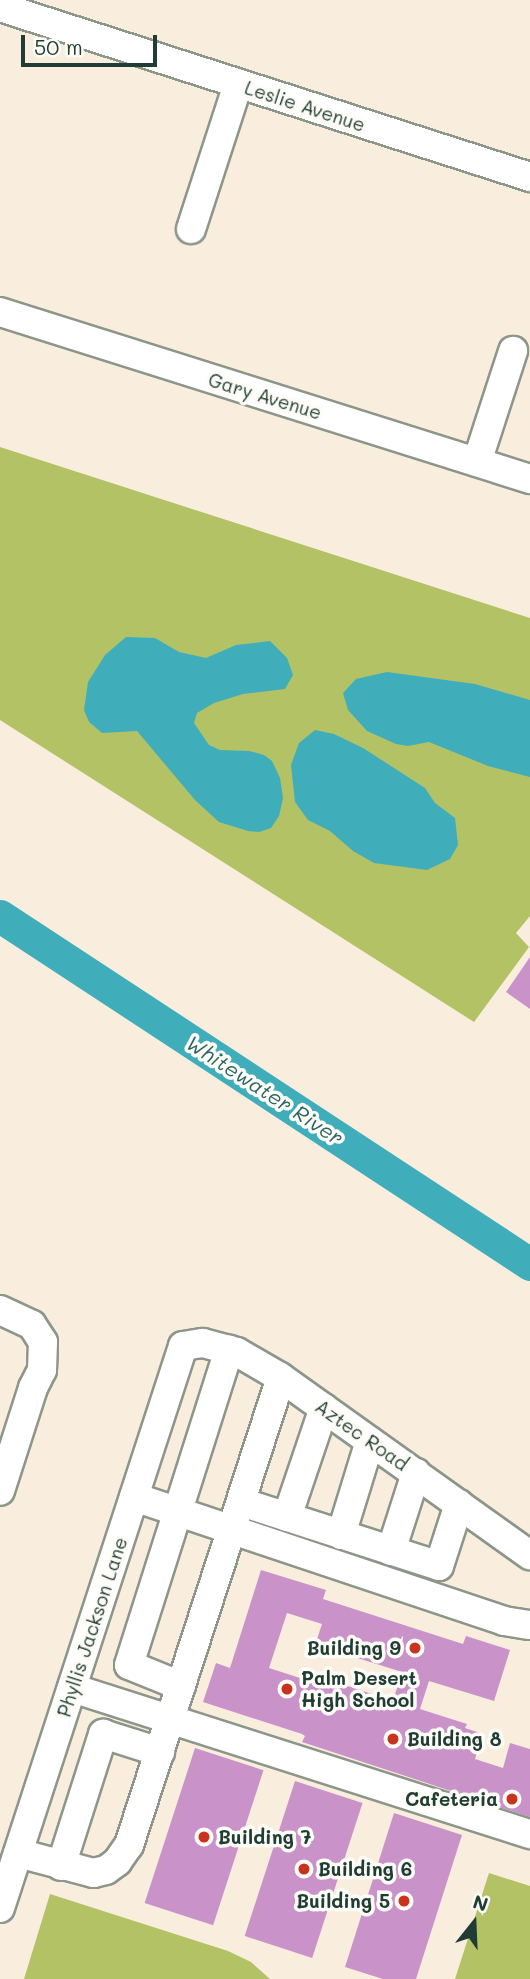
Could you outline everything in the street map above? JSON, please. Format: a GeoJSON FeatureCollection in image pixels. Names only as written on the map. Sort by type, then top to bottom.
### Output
{"type":"FeatureCollection","features":[{"type":"Feature","properties":{"kind":"street","name":"Leslie Avenue"},"geometry":{"type":"LineString","coordinates":[[0,7],[530,177]]}},
{"type":"Feature","properties":{"kind":"street"},"geometry":{"type":"LineString","coordinates":[[191,229],[238,84]]}},
{"type":"Feature","properties":{"kind":"street","name":"Gary Avenue"},"geometry":{"type":"LineString","coordinates":[[0,312],[530,479]]}},
{"type":"Feature","properties":{"kind":"street"},"geometry":{"type":"LineString","coordinates":[[477,462],[513,351]]}},
{"type":"Feature","properties":{"kind":"street"},"geometry":{"type":"LineString","coordinates":[[0,1310],[32,1325],[43,1342],[42,1370],[33,1388],[0,1490]]}},
{"type":"Feature","properties":{"kind":"street","name":"Aztec Road"},"geometry":{"type":"LineString","coordinates":[[183,1346],[204,1343],[229,1349],[281,1378],[530,1555]]}},
{"type":"Feature","properties":{"kind":"street","name":"Phyllis Jackson Lane"},"geometry":{"type":"LineString","coordinates":[[0,1908],[183,1346]]}},
{"type":"Feature","properties":{"kind":"street"},"geometry":{"type":"LineString","coordinates":[[181,1686],[129,1665],[229,1349]]}},
{"type":"Feature","properties":{"kind":"street"},"geometry":{"type":"LineString","coordinates":[[18,1853],[93,1873],[106,1871],[129,1846],[281,1378]]}},
{"type":"Feature","properties":{"kind":"street"},"geometry":{"type":"LineString","coordinates":[[288,1517],[324,1408]]}},
{"type":"Feature","properties":{"kind":"street"},"geometry":{"type":"LineString","coordinates":[[341,1535],[370,1441]]}},
{"type":"Feature","properties":{"kind":"street"},"geometry":{"type":"LineString","coordinates":[[391,1551],[416,1473]]}},
{"type":"Feature","properties":{"kind":"street"},"geometry":{"type":"LineString","coordinates":[[134,1497],[504,1622],[530,1625]]}},
{"type":"Feature","properties":{"kind":"street"},"geometry":{"type":"LineString","coordinates":[[241,1502],[439,1566],[459,1504]]}},
{"type":"Feature","properties":{"kind":"street"},"geometry":{"type":"LineString","coordinates":[[72,1688],[530,1834]]}},
{"type":"Feature","properties":{"kind":"street"},"geometry":{"type":"LineString","coordinates":[[61,1866],[103,1734],[160,1752]]}},
{"type":"Feature","properties":{"kind":"green space"},"geometry":{"type":"Polygon","coordinates":[[[0,447],[530,618],[530,916],[516,933],[529,947],[474,1022],[0,720],[0,447]]]}},
{"type":"Feature","properties":{"kind":"green space"},"geometry":{"type":"Polygon","coordinates":[[[489,1873],[530,1886],[530,1979],[455,1979],[489,1873]]]}},
{"type":"Feature","properties":{"kind":"green space"},"geometry":{"type":"Polygon","coordinates":[[[50,1894],[228,1951],[251,1962],[270,1979],[24,1979],[50,1894]]]}},
{"type":"Feature","properties":{"kind":"water"},"geometry":{"type":"Polygon","coordinates":[[[126,637],[155,638],[179,652],[206,658],[236,645],[270,641],[287,658],[293,675],[285,689],[243,694],[214,703],[197,713],[194,723],[209,745],[220,750],[249,751],[264,755],[272,761],[280,778],[283,798],[279,816],[271,828],[259,832],[248,831],[219,822],[195,800],[137,731],[102,733],[89,722],[84,710],[88,682],[105,655],[126,637]]]}},
{"type":"Feature","properties":{"kind":"water"},"geometry":{"type":"Polygon","coordinates":[[[387,672],[475,684],[530,700],[530,777],[488,766],[429,742],[408,746],[396,744],[367,731],[348,710],[343,693],[356,679],[387,672]]]}},
{"type":"Feature","properties":{"kind":"water"},"geometry":{"type":"Polygon","coordinates":[[[315,730],[334,734],[363,748],[425,788],[435,803],[455,818],[458,845],[450,859],[427,870],[374,863],[353,851],[330,831],[308,820],[295,802],[291,765],[299,743],[315,730]]]}},
{"type":"Feature","properties":{"kind":"building"},"geometry":{"type":"Polygon","coordinates":[[[530,957],[530,1009],[506,992],[530,957]]]}},
{"type":"Feature","properties":{"kind":"building"},"geometry":{"type":"Polygon","coordinates":[[[261,1570],[326,1590],[323,1599],[463,1644],[466,1636],[510,1650],[494,1701],[429,1681],[420,1709],[467,1724],[465,1728],[483,1734],[475,1759],[503,1768],[510,1743],[530,1749],[530,1817],[302,1742],[305,1736],[302,1734],[203,1702],[216,1663],[230,1668],[261,1570]],[[287,1613],[269,1668],[328,1687],[329,1684],[338,1687],[339,1683],[393,1701],[402,1672],[319,1646],[321,1640],[317,1639],[322,1624],[287,1613]]]}},
{"type":"Feature","properties":{"kind":"building","name":"Building 7"},"geometry":{"type":"Polygon","coordinates":[[[195,1748],[263,1770],[213,1925],[145,1903],[195,1748]]]}},
{"type":"Feature","properties":{"kind":"building","name":"Building 6"},"geometry":{"type":"Polygon","coordinates":[[[295,1781],[363,1803],[312,1958],[245,1936],[295,1781]]]}},
{"type":"Feature","properties":{"kind":"building","name":"Building 5"},"geometry":{"type":"Polygon","coordinates":[[[394,1813],[462,1835],[416,1979],[383,1979],[345,1967],[394,1813]]]}},
{"type":"Feature","properties":{"kind":"waterway","name":"Whitewater River"},"geometry":{"type":"LineString","coordinates":[[0,916],[530,1264]]}},
{"type":"Feature","properties":{"kind":"place","name":"Building 9"},"geometry":{"type":"Point","coordinates":[415,1648]}},
{"type":"Feature","properties":{"kind":"place","name":"Palm Desert High School"},"geometry":{"type":"Point","coordinates":[287,1689]}},
{"type":"Feature","properties":{"kind":"place","name":"Building 8"},"geometry":{"type":"Point","coordinates":[393,1739]}},
{"type":"Feature","properties":{"kind":"place","name":"Cafeteria"},"geometry":{"type":"Point","coordinates":[512,1799]}},
{"type":"Feature","properties":{"kind":"place","name":"Building 7"},"geometry":{"type":"Point","coordinates":[204,1837]}},
{"type":"Feature","properties":{"kind":"place","name":"Building 6"},"geometry":{"type":"Point","coordinates":[304,1869]}},
{"type":"Feature","properties":{"kind":"place","name":"Building 5"},"geometry":{"type":"Point","coordinates":[404,1901]}}]}
